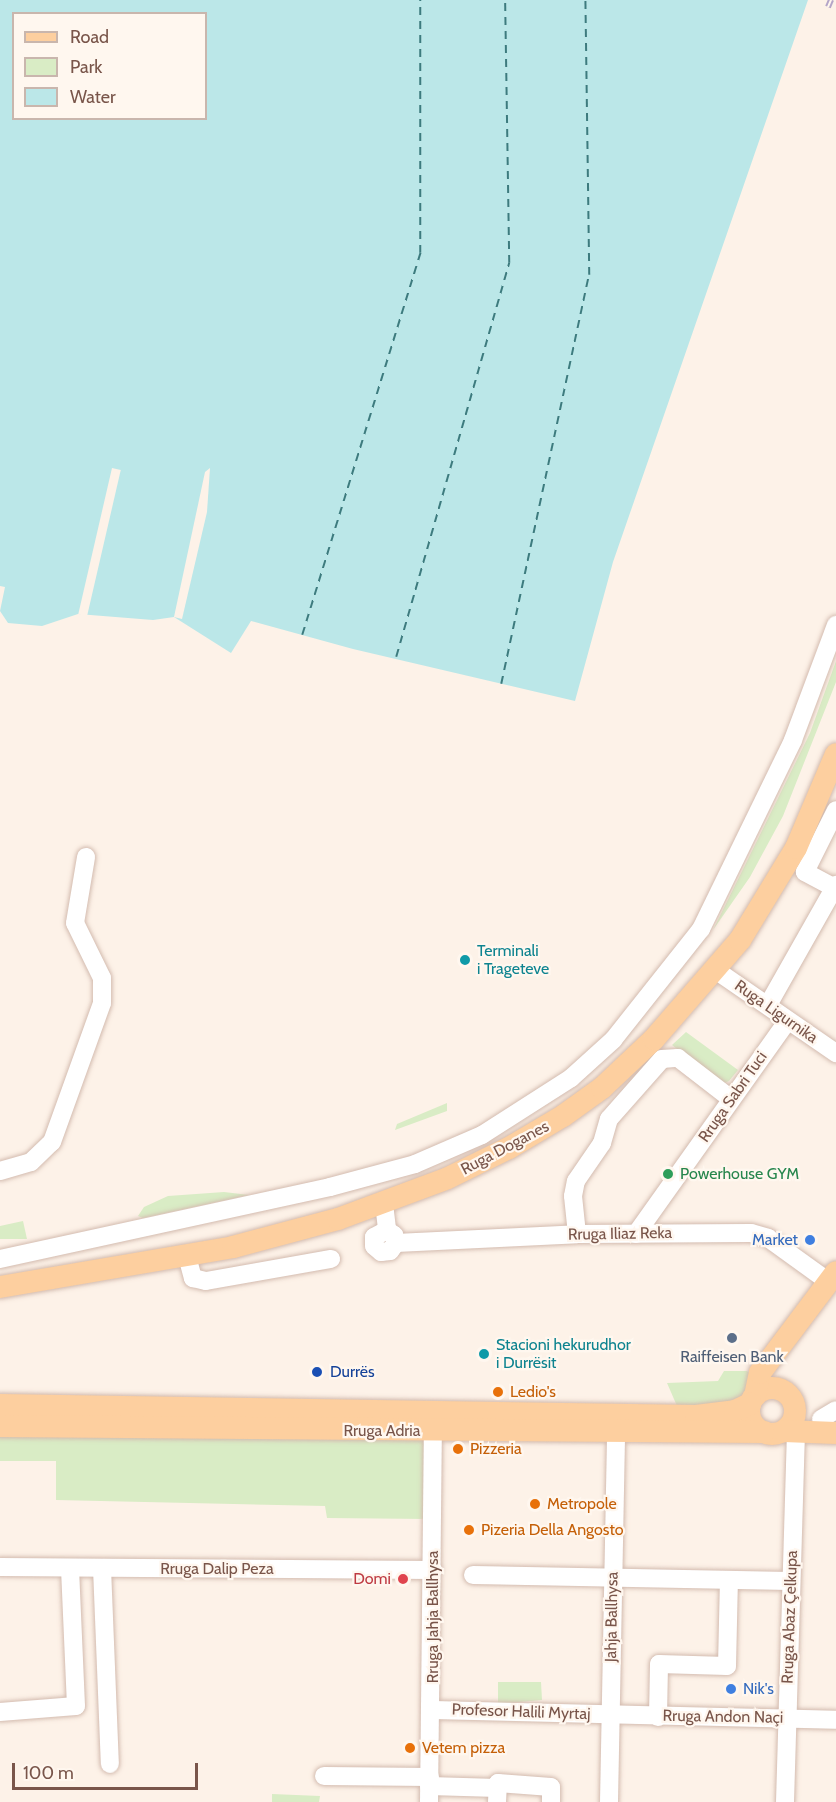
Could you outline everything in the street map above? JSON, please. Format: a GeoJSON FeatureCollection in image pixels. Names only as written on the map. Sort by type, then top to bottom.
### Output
{"type":"FeatureCollection","features":[{"type":"Feature","properties":{"kind":"main road","name":"Ruga Doganes"},"geometry":{"type":"LineString","coordinates":[[0,1287],[187,1256],[302,1230],[381,1205],[484,1161],[578,1106],[628,1064],[717,970],[778,880],[836,754]]}},
{"type":"Feature","properties":{"kind":"main road"},"geometry":{"type":"LineString","coordinates":[[752,1400],[768,1388],[783,1391],[792,1400],[785,1427],[752,1422],[752,1400],[760,1373],[832,1277]]}},
{"type":"Feature","properties":{"kind":"main road"},"geometry":{"type":"LineString","coordinates":[[783,1391],[781,1370],[808,1312]]}},
{"type":"Feature","properties":{"kind":"main road","name":"Rruga Adria"},"geometry":{"type":"LineString","coordinates":[[0,1405],[696,1416],[723,1414],[752,1400]]}},
{"type":"Feature","properties":{"kind":"main road","name":"Rruga Adria"},"geometry":{"type":"LineString","coordinates":[[0,1426],[616,1432],[785,1427],[832,1421]]}},
{"type":"Feature","properties":{"kind":"street"},"geometry":{"type":"LineString","coordinates":[[0,1259],[319,1190],[415,1164],[482,1135],[571,1078],[613,1040],[701,929],[793,740],[836,625]]}},
{"type":"Feature","properties":{"kind":"street"},"geometry":{"type":"LineString","coordinates":[[768,1005],[829,916],[835,886],[805,872],[836,810]]}},
{"type":"Feature","properties":{"kind":"street"},"geometry":{"type":"LineString","coordinates":[[0,1171],[31,1162],[52,1142],[102,1003],[102,978],[75,923],[86,857]]}},
{"type":"Feature","properties":{"kind":"street","name":"Ruga Ligurnika"},"geometry":{"type":"LineString","coordinates":[[717,970],[788,1020],[833,1045]]}},
{"type":"Feature","properties":{"kind":"street","name":"Rruga Sabri Tuci"},"geometry":{"type":"LineString","coordinates":[[636,1234],[788,1020]]}},
{"type":"Feature","properties":{"kind":"street"},"geometry":{"type":"LineString","coordinates":[[577,1234],[573,1196],[576,1181],[602,1143],[609,1119],[662,1059],[678,1058],[731,1099]]}},
{"type":"Feature","properties":{"kind":"street","name":"Rruga Iliaz Reka"},"geometry":{"type":"LineString","coordinates":[[381,1205],[387,1235],[761,1235],[832,1277]]}},
{"type":"Feature","properties":{"kind":"street"},"geometry":{"type":"LineString","coordinates":[[0,1246],[62,1244]]}},
{"type":"Feature","properties":{"kind":"street"},"geometry":{"type":"LineString","coordinates":[[187,1256],[193,1278],[206,1281],[331,1259]]}},
{"type":"Feature","properties":{"kind":"street","name":"Rruga Abaz Çelkupa"},"geometry":{"type":"LineString","coordinates":[[785,1427],[790,1581],[785,1802]]}},
{"type":"Feature","properties":{"kind":"street","name":"Rruga Jahja Ballhysa"},"geometry":{"type":"LineString","coordinates":[[429,1788],[432,1710],[433,1431]]}},
{"type":"Feature","properties":{"kind":"street","name":"Jahja Ballhysa"},"geometry":{"type":"LineString","coordinates":[[609,1802],[616,1432]]}},
{"type":"Feature","properties":{"kind":"street","name":"Rruga Dalip Peza"},"geometry":{"type":"LineString","coordinates":[[0,1567],[433,1570]]}},
{"type":"Feature","properties":{"kind":"street"},"geometry":{"type":"LineString","coordinates":[[0,1712],[76,1706],[70,1568]]}},
{"type":"Feature","properties":{"kind":"street"},"geometry":{"type":"LineString","coordinates":[[102,1568],[110,1764]]}},
{"type":"Feature","properties":{"kind":"street"},"geometry":{"type":"LineString","coordinates":[[473,1575],[790,1581]]}},
{"type":"Feature","properties":{"kind":"street"},"geometry":{"type":"LineString","coordinates":[[658,1717],[659,1664],[727,1666],[729,1580]]}},
{"type":"Feature","properties":{"kind":"street","name":"Profesor Halili Myrtaj"},"geometry":{"type":"LineString","coordinates":[[432,1710],[610,1715]]}},
{"type":"Feature","properties":{"kind":"street","name":"Rruga Andon Naçi"},"geometry":{"type":"LineString","coordinates":[[610,1715],[836,1720]]}},
{"type":"Feature","properties":{"kind":"street"},"geometry":{"type":"LineString","coordinates":[[324,1776],[498,1795],[498,1783],[551,1787],[551,1802]]}},
{"type":"Feature","properties":{"kind":"green space"},"geometry":{"type":"Polygon","coordinates":[[[836,661],[836,682],[783,816],[750,877],[713,930],[810,733],[836,661]]]}},
{"type":"Feature","properties":{"kind":"green space"},"geometry":{"type":"Polygon","coordinates":[[[686,1032],[738,1070],[729,1081],[722,1084],[672,1045],[686,1032]]]}},
{"type":"Feature","properties":{"kind":"green space"},"geometry":{"type":"Polygon","coordinates":[[[447,1103],[447,1111],[395,1130],[397,1124],[447,1103]]]}},
{"type":"Feature","properties":{"kind":"green space"},"geometry":{"type":"Polygon","coordinates":[[[224,1192],[249,1195],[143,1218],[138,1216],[144,1207],[168,1196],[224,1192]]]}},
{"type":"Feature","properties":{"kind":"green space"},"geometry":{"type":"Polygon","coordinates":[[[23,1221],[27,1239],[0,1239],[0,1226],[23,1221]]]}},
{"type":"Feature","properties":{"kind":"green space"},"geometry":{"type":"Polygon","coordinates":[[[724,1371],[747,1371],[754,1377],[748,1396],[736,1406],[677,1406],[667,1383],[718,1381],[724,1371]]]}},
{"type":"Feature","properties":{"kind":"green space"},"geometry":{"type":"Polygon","coordinates":[[[0,1427],[427,1436],[428,1519],[327,1518],[325,1506],[56,1500],[56,1461],[0,1461],[0,1427]]]}},
{"type":"Feature","properties":{"kind":"green space"},"geometry":{"type":"Polygon","coordinates":[[[498,1682],[541,1682],[542,1700],[498,1704],[498,1682]]]}},
{"type":"Feature","properties":{"kind":"green space"},"geometry":{"type":"Polygon","coordinates":[[[272,1794],[320,1796],[319,1802],[272,1802],[272,1794]]]}},
{"type":"Feature","properties":{"kind":"water"},"geometry":{"type":"Polygon","coordinates":[[[0,0],[808,0],[613,562],[575,701],[353,649],[251,621],[231,653],[174,617],[153,620],[78,614],[42,626],[8,623],[0,611],[5,587],[0,586],[0,0]]]}},
{"type":"Feature","properties":{"kind":"pier"},"geometry":{"type":"Polygon","coordinates":[[[112,468],[121,470],[87,616],[78,614],[112,468]]]}},
{"type":"Feature","properties":{"kind":"pier"},"geometry":{"type":"Polygon","coordinates":[[[210,468],[207,512],[182,619],[174,617],[205,472],[210,468]]]}},
{"type":"Feature","properties":{"kind":"ferry route"},"geometry":{"type":"LineString","coordinates":[[302,635],[420,253],[420,0]]}},
{"type":"Feature","properties":{"kind":"ferry route"},"geometry":{"type":"LineString","coordinates":[[396,657],[509,263],[505,0]]}},
{"type":"Feature","properties":{"kind":"ferry route"},"geometry":{"type":"LineString","coordinates":[[501,684],[589,275],[585,0]]}},
{"type":"Feature","properties":{"kind":"railway"},"geometry":{"type":"LineString","coordinates":[[828,7],[831,0]]}},
{"type":"Feature","properties":{"kind":"place","name":"Terminali i Trageteve"},"geometry":{"type":"Point","coordinates":[465,960]}},
{"type":"Feature","properties":{"kind":"place","name":"Powerhouse GYM"},"geometry":{"type":"Point","coordinates":[668,1174]}},
{"type":"Feature","properties":{"kind":"place","name":"Market"},"geometry":{"type":"Point","coordinates":[810,1240]}},
{"type":"Feature","properties":{"kind":"place","name":"Raiffeisen Bank"},"geometry":{"type":"Point","coordinates":[732,1338]}},
{"type":"Feature","properties":{"kind":"place","name":"Stacioni hekurudhor i Durrësit"},"geometry":{"type":"Point","coordinates":[484,1354]}},
{"type":"Feature","properties":{"kind":"place","name":"Durrës"},"geometry":{"type":"Point","coordinates":[317,1372]}},
{"type":"Feature","properties":{"kind":"place","name":"Ledio's"},"geometry":{"type":"Point","coordinates":[498,1392]}},
{"type":"Feature","properties":{"kind":"place","name":"Pizzeria"},"geometry":{"type":"Point","coordinates":[458,1449]}},
{"type":"Feature","properties":{"kind":"place","name":"Metropole"},"geometry":{"type":"Point","coordinates":[535,1504]}},
{"type":"Feature","properties":{"kind":"place","name":"Pizeria Della Angosto"},"geometry":{"type":"Point","coordinates":[469,1530]}},
{"type":"Feature","properties":{"kind":"place","name":"Domi"},"geometry":{"type":"Point","coordinates":[403,1579]}},
{"type":"Feature","properties":{"kind":"place","name":"Nik's"},"geometry":{"type":"Point","coordinates":[731,1689]}},
{"type":"Feature","properties":{"kind":"place","name":"Vetem pizza"},"geometry":{"type":"Point","coordinates":[410,1748]}}]}
